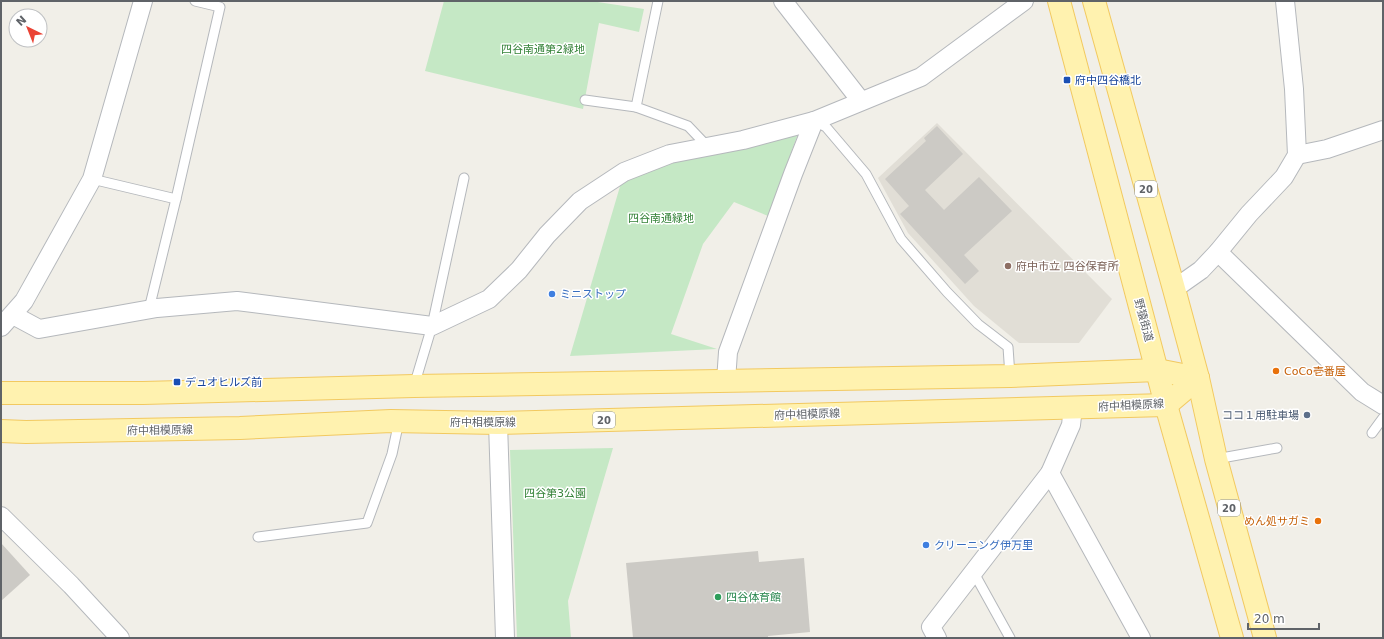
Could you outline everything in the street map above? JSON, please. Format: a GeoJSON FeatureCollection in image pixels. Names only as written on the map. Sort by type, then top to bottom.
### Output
{"type":"FeatureCollection","features":[{"type":"Feature","properties":{"kind":"main road","name":"野猿街道"},"geometry":{"type":"LineString","coordinates":[[1059,1],[1166,405],[1232,638]]}},
{"type":"Feature","properties":{"kind":"main road","name":"20"},"geometry":{"type":"LineString","coordinates":[[1094,1],[1198,378],[1216,459],[1265,638]]}},
{"type":"Feature","properties":{"kind":"main road"},"geometry":{"type":"LineString","coordinates":[[1,393],[143,393],[414,386],[1010,376],[1157,370],[1198,378]]}},
{"type":"Feature","properties":{"kind":"main road","name":"府中相模原線"},"geometry":{"type":"LineString","coordinates":[[1,431],[34,432],[240,428],[395,421],[498,423],[1166,405],[1198,378]]}},
{"type":"Feature","properties":{"kind":"main road"},"geometry":{"type":"LineString","coordinates":[[389,387],[395,421]]}},
{"type":"Feature","properties":{"kind":"street"},"geometry":{"type":"LineString","coordinates":[[143,1],[92,179],[24,301],[7,321],[39,329],[149,310],[237,301],[432,326],[489,299],[519,270],[547,235],[580,201],[624,172],[670,154],[743,140],[814,121],[921,77],[1024,1]]}},
{"type":"Feature","properties":{"kind":"street"},"geometry":{"type":"LineString","coordinates":[[783,1],[861,101]]}},
{"type":"Feature","properties":{"kind":"street"},"geometry":{"type":"LineString","coordinates":[[1174,289],[1201,270],[1218,252],[1249,214],[1284,177],[1297,154],[1294,89],[1285,1]]}},
{"type":"Feature","properties":{"kind":"street"},"geometry":{"type":"LineString","coordinates":[[726,381],[728,352],[814,121]]}},
{"type":"Feature","properties":{"kind":"street"},"geometry":{"type":"LineString","coordinates":[[1297,154],[1327,149],[1383,130]]}},
{"type":"Feature","properties":{"kind":"street"},"geometry":{"type":"LineString","coordinates":[[1218,252],[1362,392],[1383,405]]}},
{"type":"Feature","properties":{"kind":"street"},"geometry":{"type":"LineString","coordinates":[[937,638],[931,627],[1050,473],[1071,425],[1073,407]]}},
{"type":"Feature","properties":{"kind":"street"},"geometry":{"type":"LineString","coordinates":[[498,423],[505,638]]}},
{"type":"Feature","properties":{"kind":"street"},"geometry":{"type":"LineString","coordinates":[[1050,473],[1141,638]]}},
{"type":"Feature","properties":{"kind":"street"},"geometry":{"type":"LineString","coordinates":[[1,516],[71,585],[120,638]]}},
{"type":"Feature","properties":{"kind":"lane"},"geometry":{"type":"LineString","coordinates":[[149,310],[220,6],[196,1]]}},
{"type":"Feature","properties":{"kind":"lane"},"geometry":{"type":"LineString","coordinates":[[636,107],[658,1]]}},
{"type":"Feature","properties":{"kind":"lane"},"geometry":{"type":"LineString","coordinates":[[585,100],[636,107],[688,126],[708,147]]}},
{"type":"Feature","properties":{"kind":"lane"},"geometry":{"type":"LineString","coordinates":[[814,121],[826,127],[866,174],[901,239],[906,245],[947,292],[978,324],[1008,347],[1010,376]]}},
{"type":"Feature","properties":{"kind":"lane"},"geometry":{"type":"LineString","coordinates":[[414,386],[432,326],[464,178]]}},
{"type":"Feature","properties":{"kind":"lane"},"geometry":{"type":"LineString","coordinates":[[92,179],[176,199]]}},
{"type":"Feature","properties":{"kind":"lane"},"geometry":{"type":"LineString","coordinates":[[1372,433],[1383,418]]}},
{"type":"Feature","properties":{"kind":"lane"},"geometry":{"type":"LineString","coordinates":[[258,537],[367,523],[392,454],[395,421]]}},
{"type":"Feature","properties":{"kind":"lane"},"geometry":{"type":"LineString","coordinates":[[1216,459],[1277,448]]}},
{"type":"Feature","properties":{"kind":"lane"},"geometry":{"type":"LineString","coordinates":[[974,573],[1010,638]]}},
{"type":"Feature","properties":{"kind":"shaded area","name":"府中市立 四谷保育所"},"geometry":{"type":"Polygon","coordinates":[[[937,123],[1112,299],[1079,343],[1019,343],[974,306],[908,233],[878,178],[937,123]]]}},
{"type":"Feature","properties":{"kind":"green space","name":"四谷南通第2緑地"},"geometry":{"type":"Polygon","coordinates":[[[444,1],[591,1],[644,9],[639,32],[599,23],[583,109],[425,71],[444,1]]]}},
{"type":"Feature","properties":{"kind":"green space","name":"四谷南通緑地"},"geometry":{"type":"Polygon","coordinates":[[[799,131],[768,216],[734,202],[703,244],[671,334],[717,349],[570,356],[621,183],[674,159],[799,131]]]}},
{"type":"Feature","properties":{"kind":"green space","name":"四谷第3公園"},"geometry":{"type":"Polygon","coordinates":[[[613,448],[568,601],[571,638],[517,638],[510,450],[613,448]]]}},
{"type":"Feature","properties":{"kind":"building"},"geometry":{"type":"Polygon","coordinates":[[[937,126],[963,154],[925,190],[944,210],[979,177],[1012,211],[964,255],[979,271],[965,284],[900,214],[909,206],[885,179],[926,141],[924,138],[937,126]]]}},
{"type":"Feature","properties":{"kind":"building"},"geometry":{"type":"Polygon","coordinates":[[[1,543],[30,575],[1,601],[1,543]]]}},
{"type":"Feature","properties":{"kind":"building","name":"四谷体育館"},"geometry":{"type":"Polygon","coordinates":[[[758,551],[759,562],[804,558],[810,632],[768,636],[768,638],[633,638],[626,563],[758,551]]]}},
{"type":"Feature","properties":{"kind":"place","name":"府中四谷橋北"},"geometry":{"type":"Point","coordinates":[1067,80]}},
{"type":"Feature","properties":{"kind":"place","name":"府中市立 四谷保育所"},"geometry":{"type":"Point","coordinates":[1008,266]}},
{"type":"Feature","properties":{"kind":"place","name":"ミニストップ"},"geometry":{"type":"Point","coordinates":[552,294]}},
{"type":"Feature","properties":{"kind":"place","name":"CoCo壱番屋"},"geometry":{"type":"Point","coordinates":[1276,371]}},
{"type":"Feature","properties":{"kind":"place","name":"デュオヒルズ前"},"geometry":{"type":"Point","coordinates":[177,382]}},
{"type":"Feature","properties":{"kind":"place","name":"ココ１用駐車場"},"geometry":{"type":"Point","coordinates":[1307,415]}},
{"type":"Feature","properties":{"kind":"place","name":"めん処サガミ"},"geometry":{"type":"Point","coordinates":[1318,521]}},
{"type":"Feature","properties":{"kind":"place","name":"クリーニング伊万里"},"geometry":{"type":"Point","coordinates":[926,545]}},
{"type":"Feature","properties":{"kind":"place","name":"四谷体育館"},"geometry":{"type":"Point","coordinates":[718,597]}}]}
